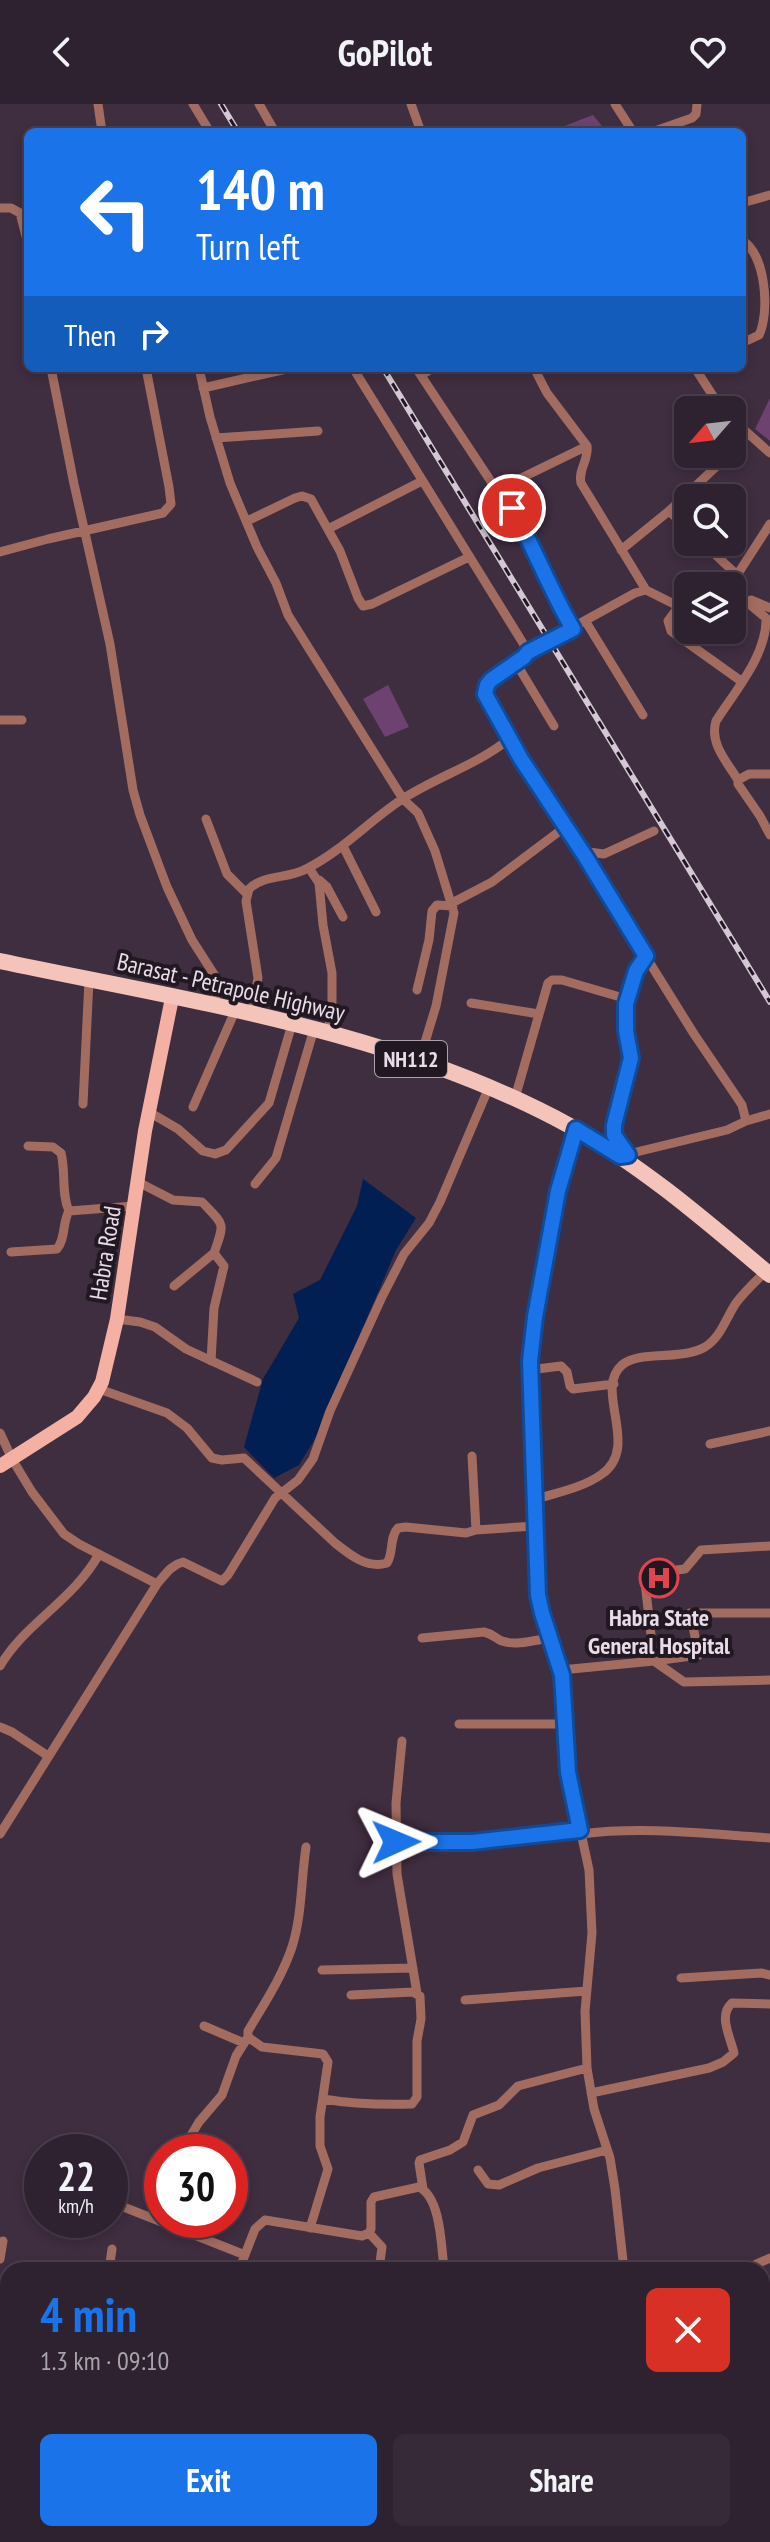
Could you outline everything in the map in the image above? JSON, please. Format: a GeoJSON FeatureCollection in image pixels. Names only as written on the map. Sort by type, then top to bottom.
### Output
{"type":"FeatureCollection","features":[{"type":"Feature","properties":{"kind":"highway","name":"Barasat - Petrapole Highway"},"geometry":{"type":"LineString","coordinates":[[0,961],[321,1031],[489,1087],[624,1156],[768,1273]]}},
{"type":"Feature","properties":{"kind":"main road","name":"Habra Road"},"geometry":{"type":"LineString","coordinates":[[6,1462],[77,1417],[99,1389],[117,1319],[149,1112],[172,998]]}},
{"type":"Feature","properties":{"kind":"street"},"geometry":{"type":"LineString","coordinates":[[98,104],[101,128]]}},
{"type":"Feature","properties":{"kind":"street"},"geometry":{"type":"LineString","coordinates":[[193,104],[208,128]]}},
{"type":"Feature","properties":{"kind":"street"},"geometry":{"type":"LineString","coordinates":[[259,104],[273,128]]}},
{"type":"Feature","properties":{"kind":"street"},"geometry":{"type":"LineString","coordinates":[[411,104],[420,128]]}},
{"type":"Feature","properties":{"kind":"street"},"geometry":{"type":"LineString","coordinates":[[615,104],[630,128]]}},
{"type":"Feature","properties":{"kind":"street"},"geometry":{"type":"LineString","coordinates":[[663,128],[692,118],[696,114],[697,104]]}},
{"type":"Feature","properties":{"kind":"street"},"geometry":{"type":"LineString","coordinates":[[746,202],[770,195]]}},
{"type":"Feature","properties":{"kind":"street"},"geometry":{"type":"LineString","coordinates":[[0,208],[11,208],[20,213],[24,228]]}},
{"type":"Feature","properties":{"kind":"street"},"geometry":{"type":"LineString","coordinates":[[746,243],[752,247],[762,268],[764,322],[759,335],[746,341]]}},
{"type":"Feature","properties":{"kind":"street"},"geometry":{"type":"LineString","coordinates":[[52,372],[110,644],[133,790],[167,887],[192,940],[215,976],[216,996],[209,1006]]}},
{"type":"Feature","properties":{"kind":"street"},"geometry":{"type":"LineString","coordinates":[[0,552],[163,513],[171,504],[147,372]]}},
{"type":"Feature","properties":{"kind":"street"},"geometry":{"type":"LineString","coordinates":[[200,372],[230,483],[288,615],[403,799],[418,813],[435,851],[452,904],[447,960],[419,1062]]}},
{"type":"Feature","properties":{"kind":"street"},"geometry":{"type":"LineString","coordinates":[[203,388],[273,372]]}},
{"type":"Feature","properties":{"kind":"street"},"geometry":{"type":"LineString","coordinates":[[355,372],[528,652]]}},
{"type":"Feature","properties":{"kind":"street"},"geometry":{"type":"LineString","coordinates":[[419,372],[492,483],[502,489],[573,629]]}},
{"type":"Feature","properties":{"kind":"street"},"geometry":{"type":"LineString","coordinates":[[536,372],[547,393],[587,446],[588,452],[579,472],[581,483],[646,590],[674,604]]}},
{"type":"Feature","properties":{"kind":"street"},"geometry":{"type":"LineString","coordinates":[[698,372],[713,396]]}},
{"type":"Feature","properties":{"kind":"street"},"geometry":{"type":"LineString","coordinates":[[216,438],[318,431]]}},
{"type":"Feature","properties":{"kind":"street"},"geometry":{"type":"LineString","coordinates":[[746,432],[770,453]]}},
{"type":"Feature","properties":{"kind":"street"},"geometry":{"type":"LineString","coordinates":[[502,489],[587,446]]}},
{"type":"Feature","properties":{"kind":"street"},"geometry":{"type":"LineString","coordinates":[[621,550],[715,468]]}},
{"type":"Feature","properties":{"kind":"street"},"geometry":{"type":"LineString","coordinates":[[328,529],[422,481]]}},
{"type":"Feature","properties":{"kind":"street"},"geometry":{"type":"LineString","coordinates":[[247,521],[302,496],[311,499],[363,606],[469,557]]}},
{"type":"Feature","properties":{"kind":"street"},"geometry":{"type":"LineString","coordinates":[[669,511],[674,516]]}},
{"type":"Feature","properties":{"kind":"street"},"geometry":{"type":"LineString","coordinates":[[739,572],[770,524]]}},
{"type":"Feature","properties":{"kind":"street"},"geometry":{"type":"LineString","coordinates":[[717,556],[734,572]]}},
{"type":"Feature","properties":{"kind":"street"},"geometry":{"type":"LineString","coordinates":[[646,590],[635,593],[528,652],[491,680],[485,689],[490,706],[509,739],[742,1105],[746,1121]]}},
{"type":"Feature","properties":{"kind":"street"},"geometry":{"type":"LineString","coordinates":[[746,596],[770,608]]}},
{"type":"Feature","properties":{"kind":"street"},"geometry":{"type":"LineString","coordinates":[[746,601],[766,618],[764,641],[713,730],[715,742],[770,835]]}},
{"type":"Feature","properties":{"kind":"street"},"geometry":{"type":"LineString","coordinates":[[674,616],[668,625],[674,633]]}},
{"type":"Feature","properties":{"kind":"street"},"geometry":{"type":"LineString","coordinates":[[586,622],[643,715]]}},
{"type":"Feature","properties":{"kind":"street"},"geometry":{"type":"LineString","coordinates":[[689,644],[741,681]]}},
{"type":"Feature","properties":{"kind":"street"},"geometry":{"type":"LineString","coordinates":[[516,663],[554,726]]}},
{"type":"Feature","properties":{"kind":"street"},"geometry":{"type":"LineString","coordinates":[[0,720],[22,720]]}},
{"type":"Feature","properties":{"kind":"street"},"geometry":{"type":"LineString","coordinates":[[246,893],[254,883],[309,868],[403,799],[509,739]]}},
{"type":"Feature","properties":{"kind":"street"},"geometry":{"type":"LineString","coordinates":[[738,780],[749,774],[770,774]]}},
{"type":"Feature","properties":{"kind":"street"},"geometry":{"type":"LineString","coordinates":[[193,1107],[258,978],[246,893],[227,874],[206,819]]}},
{"type":"Feature","properties":{"kind":"street"},"geometry":{"type":"LineString","coordinates":[[417,990],[429,940],[432,911],[437,905],[452,904],[492,882],[565,827]]}},
{"type":"Feature","properties":{"kind":"street"},"geometry":{"type":"LineString","coordinates":[[581,851],[604,854],[654,831]]}},
{"type":"Feature","properties":{"kind":"street"},"geometry":{"type":"LineString","coordinates":[[343,846],[376,912]]}},
{"type":"Feature","properties":{"kind":"street"},"geometry":{"type":"LineString","coordinates":[[309,868],[327,887],[343,917]]}},
{"type":"Feature","properties":{"kind":"street"},"geometry":{"type":"LineString","coordinates":[[255,1184],[276,1158],[321,1031],[332,973],[317,879]]}},
{"type":"Feature","properties":{"kind":"street"},"geometry":{"type":"LineString","coordinates":[[646,956],[636,971],[627,999],[626,1031],[631,1058],[613,1132],[624,1156],[727,1130],[770,1114]]}},
{"type":"Feature","properties":{"kind":"street"},"geometry":{"type":"LineString","coordinates":[[515,1098],[530,1052],[545,987],[556,979],[627,999]]}},
{"type":"Feature","properties":{"kind":"street"},"geometry":{"type":"LineString","coordinates":[[83,1104],[89,980]]}},
{"type":"Feature","properties":{"kind":"street"},"geometry":{"type":"LineString","coordinates":[[471,1003],[539,1014]]}},
{"type":"Feature","properties":{"kind":"street"},"geometry":{"type":"LineString","coordinates":[[149,1112],[178,1129],[203,1151],[215,1154],[226,1150],[269,1103],[292,1024]]}},
{"type":"Feature","properties":{"kind":"street"},"geometry":{"type":"LineString","coordinates":[[0,1834],[157,1584],[176,1564],[183,1562],[222,1581],[275,1498],[298,1480],[313,1459],[330,1411],[372,1317],[404,1254],[429,1223],[440,1202],[489,1087]]}},
{"type":"Feature","properties":{"kind":"street"},"geometry":{"type":"LineString","coordinates":[[576,1129],[558,1191],[535,1317],[529,1370],[534,1526],[538,1595],[561,1670],[568,1772],[589,1870],[592,1921],[584,2038],[591,2093],[615,2189],[623,2262]]}},
{"type":"Feature","properties":{"kind":"street"},"geometry":{"type":"LineString","coordinates":[[11,1252],[57,1249],[69,1211],[61,1153],[53,1147],[28,1146]]}},
{"type":"Feature","properties":{"kind":"street"},"geometry":{"type":"LineString","coordinates":[[138,1182],[173,1200],[202,1202],[221,1225],[222,1236],[214,1253],[174,1286]]}},
{"type":"Feature","properties":{"kind":"street"},"geometry":{"type":"LineString","coordinates":[[69,1211],[134,1206]]}},
{"type":"Feature","properties":{"kind":"street"},"geometry":{"type":"LineString","coordinates":[[211,1361],[214,1308],[224,1266],[214,1253]]}},
{"type":"Feature","properties":{"kind":"street"},"geometry":{"type":"LineString","coordinates":[[533,1500],[588,1482],[608,1469],[619,1440],[614,1384],[617,1371],[624,1363],[677,1356],[707,1346],[717,1337],[735,1305],[768,1273]]}},
{"type":"Feature","properties":{"kind":"street"},"geometry":{"type":"LineString","coordinates":[[117,1319],[148,1324],[186,1349],[257,1382]]}},
{"type":"Feature","properties":{"kind":"street"},"geometry":{"type":"LineString","coordinates":[[529,1370],[561,1366],[567,1372],[573,1389],[614,1384]]}},
{"type":"Feature","properties":{"kind":"street"},"geometry":{"type":"LineString","coordinates":[[99,1389],[167,1413],[187,1428],[212,1458],[244,1458],[350,1555],[373,1565],[387,1563],[393,1535],[398,1528],[466,1533],[534,1526]]}},
{"type":"Feature","properties":{"kind":"street"},"geometry":{"type":"LineString","coordinates":[[710,1444],[770,1431]]}},
{"type":"Feature","properties":{"kind":"street"},"geometry":{"type":"LineString","coordinates":[[0,1433],[6,1462],[64,1534],[157,1584]]}},
{"type":"Feature","properties":{"kind":"street"},"geometry":{"type":"LineString","coordinates":[[472,1456],[476,1530]]}},
{"type":"Feature","properties":{"kind":"street"},"geometry":{"type":"LineString","coordinates":[[770,1546],[701,1550],[685,1569],[644,1574],[654,1661],[684,1682],[770,1680]]}},
{"type":"Feature","properties":{"kind":"street"},"geometry":{"type":"LineString","coordinates":[[0,1666],[18,1642],[79,1585],[99,1554]]}},
{"type":"Feature","properties":{"kind":"street"},"geometry":{"type":"LineString","coordinates":[[561,1670],[699,1655],[690,1613],[770,1613]]}},
{"type":"Feature","properties":{"kind":"street"},"geometry":{"type":"LineString","coordinates":[[422,1638],[484,1632],[503,1641],[526,1642],[550,1638]]}},
{"type":"Feature","properties":{"kind":"street"},"geometry":{"type":"LineString","coordinates":[[459,1724],[565,1724]]}},
{"type":"Feature","properties":{"kind":"street"},"geometry":{"type":"LineString","coordinates":[[0,1727],[48,1756]]}},
{"type":"Feature","properties":{"kind":"street"},"geometry":{"type":"LineString","coordinates":[[323,2099],[365,2104],[415,2102],[419,2087],[417,2041],[421,2019],[420,1996],[397,1874],[402,1741]]}},
{"type":"Feature","properties":{"kind":"street"},"geometry":{"type":"LineString","coordinates":[[396,1842],[483,1841],[615,1830],[770,1838]]}},
{"type":"Feature","properties":{"kind":"street"},"geometry":{"type":"LineString","coordinates":[[192,2134],[222,2095],[248,2031],[291,1951],[306,1847]]}},
{"type":"Feature","properties":{"kind":"street"},"geometry":{"type":"LineString","coordinates":[[322,1970],[413,1968]]}},
{"type":"Feature","properties":{"kind":"street"},"geometry":{"type":"LineString","coordinates":[[681,1978],[770,1975]]}},
{"type":"Feature","properties":{"kind":"street"},"geometry":{"type":"LineString","coordinates":[[465,2000],[587,1991]]}},
{"type":"Feature","properties":{"kind":"street"},"geometry":{"type":"LineString","coordinates":[[351,1995],[417,1993]]}},
{"type":"Feature","properties":{"kind":"street"},"geometry":{"type":"LineString","coordinates":[[591,2093],[709,2068],[723,2062],[734,2053],[724,2015],[726,2008],[732,2003],[770,2004]]}},
{"type":"Feature","properties":{"kind":"street"},"geometry":{"type":"LineString","coordinates":[[204,2026],[262,2047],[323,2054],[328,2062],[320,2146],[328,2169],[310,2228]]}},
{"type":"Feature","properties":{"kind":"street"},"geometry":{"type":"LineString","coordinates":[[443,2262],[433,2204],[423,2189],[420,2160],[458,2146],[463,2142],[473,2115],[499,2105],[518,2086],[587,2068]]}},
{"type":"Feature","properties":{"kind":"street"},"geometry":{"type":"LineString","coordinates":[[478,2170],[488,2184],[499,2185],[538,2168],[607,2150]]}},
{"type":"Feature","properties":{"kind":"street"},"geometry":{"type":"LineString","coordinates":[[380,2262],[382,2247],[369,2233],[371,2202],[374,2197],[419,2187],[423,2189]]}},
{"type":"Feature","properties":{"kind":"street"},"geometry":{"type":"LineString","coordinates":[[242,2262],[255,2229],[265,2220],[362,2236],[369,2233]]}},
{"type":"Feature","properties":{"kind":"street"},"geometry":{"type":"LineString","coordinates":[[202,2238],[245,2255]]}},
{"type":"Feature","properties":{"kind":"street"},"geometry":{"type":"LineString","coordinates":[[0,2259],[3,2241]]}},
{"type":"Feature","properties":{"kind":"street"},"geometry":{"type":"LineString","coordinates":[[110,2262],[112,2249]]}},
{"type":"Feature","properties":{"kind":"shaded area"},"geometry":{"type":"Polygon","coordinates":[[[593,115],[604,128],[559,128],[593,115]]]}},
{"type":"Feature","properties":{"kind":"shaded area"},"geometry":{"type":"Polygon","coordinates":[[[770,398],[770,441],[755,429],[770,398]]]}},
{"type":"Feature","properties":{"kind":"shaded area"},"geometry":{"type":"Polygon","coordinates":[[[388,685],[409,727],[385,737],[363,699],[388,685]]]}},
{"type":"Feature","properties":{"kind":"water"},"geometry":{"type":"Polygon","coordinates":[[[363,1179],[416,1218],[396,1250],[316,1437],[299,1465],[274,1478],[244,1447],[263,1379],[299,1318],[293,1294],[320,1280],[357,1206],[363,1179]]]}},
{"type":"Feature","properties":{"kind":"railway"},"geometry":{"type":"LineString","coordinates":[[221,104],[236,128]]}},
{"type":"Feature","properties":{"kind":"railway"},"geometry":{"type":"LineString","coordinates":[[385,372],[770,1002]]}},
{"type":"Feature","properties":{"kind":"place","name":"Habra State General Hospital"},"geometry":{"type":"Point","coordinates":[659,1578]}},
{"type":"Feature","properties":{"kind":"route"},"geometry":{"type":"LineString","coordinates":[[396,1842],[472,1842],[580,1830],[568,1772],[562,1675],[538,1595],[530,1361],[558,1191],[576,1129],[620,1156],[628,1155],[613,1132],[631,1058],[626,1031],[626,1004],[632,980],[646,956],[521,759],[485,694],[491,680],[528,652],[573,629],[512,508]]}}]}
